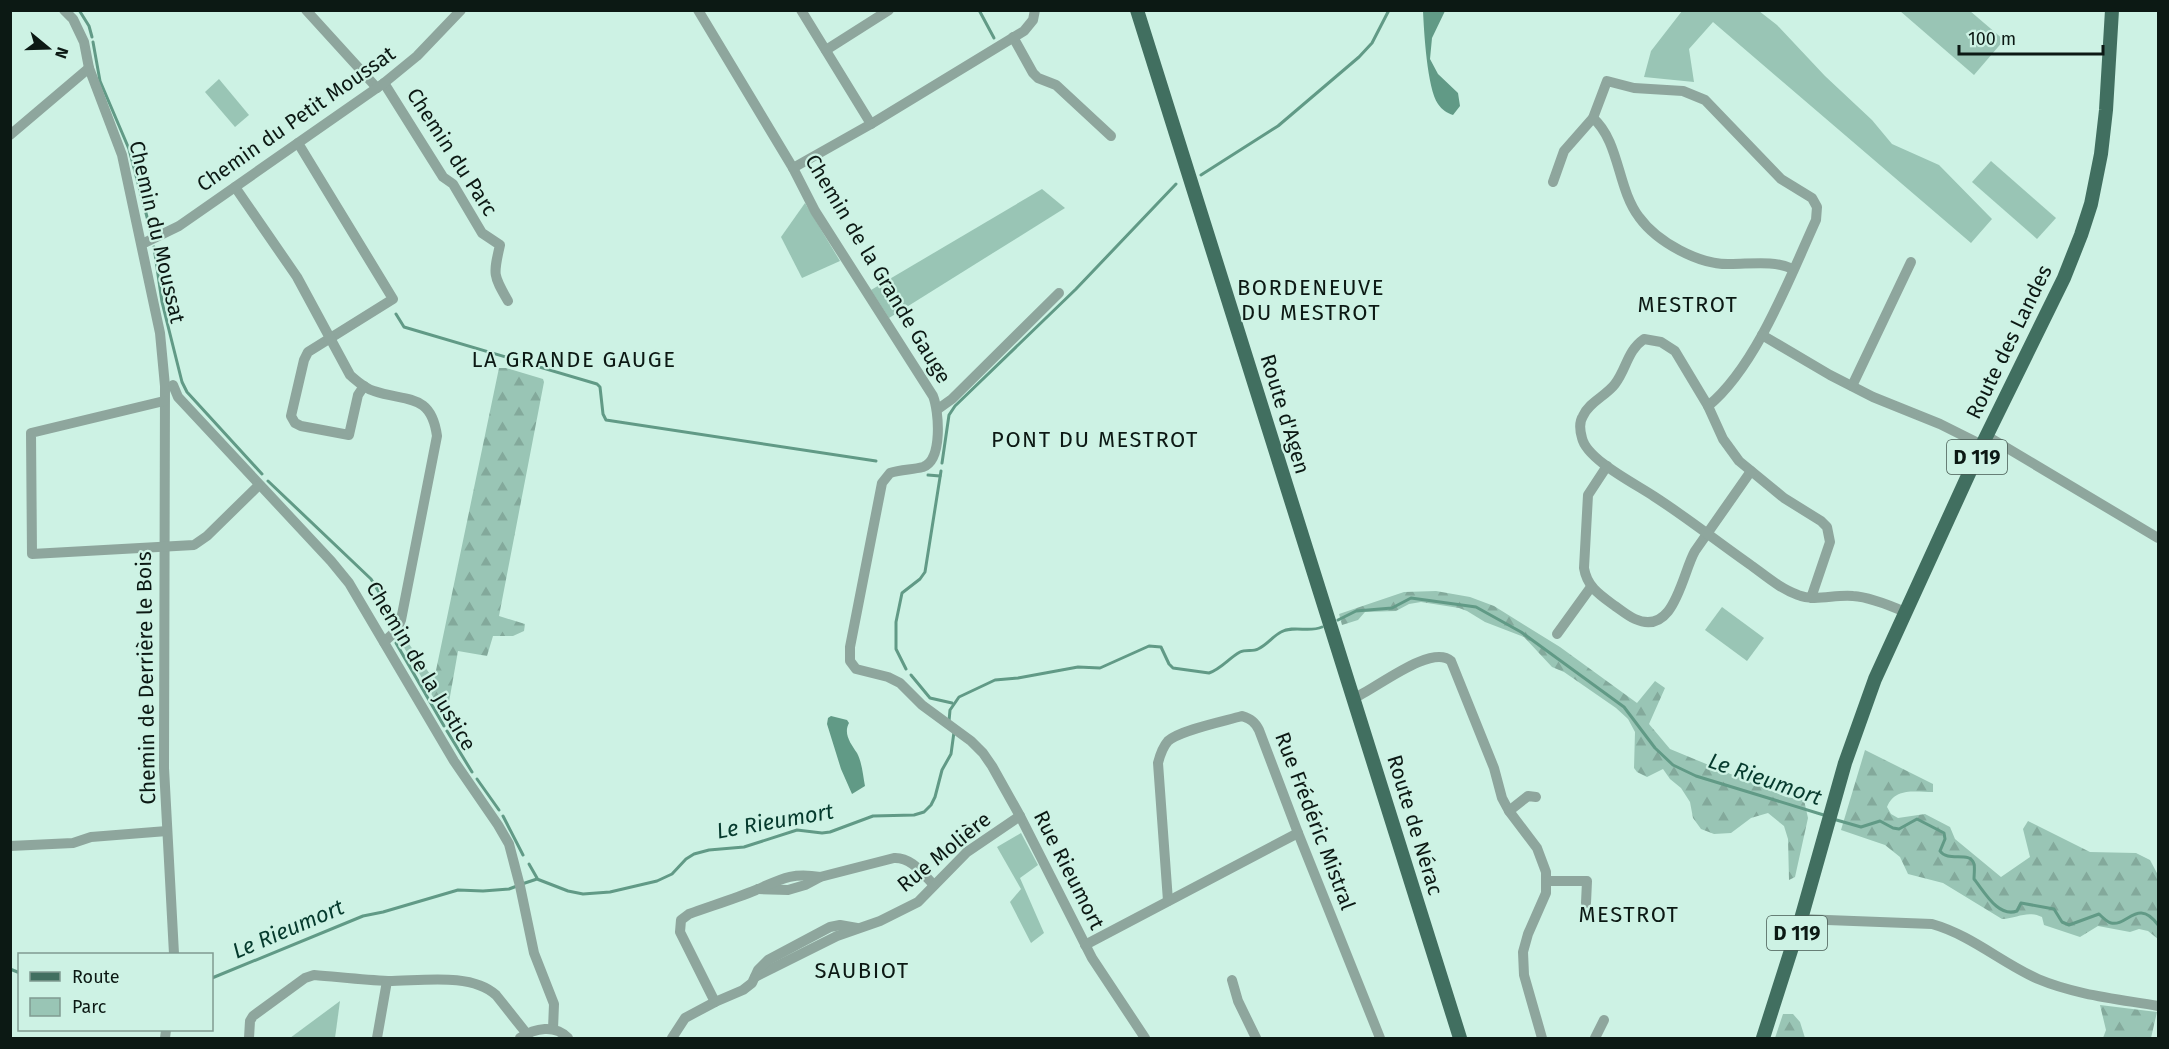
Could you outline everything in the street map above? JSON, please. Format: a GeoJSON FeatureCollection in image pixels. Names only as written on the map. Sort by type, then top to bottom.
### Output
{"type":"FeatureCollection","features":[{"type":"Feature","properties":{"kind":"main road","name":"Route d'Agen"},"geometry":{"type":"LineString","coordinates":[[1137,10],[1331,624]]}},
{"type":"Feature","properties":{"kind":"main road","name":"Route des Landes"},"geometry":{"type":"LineString","coordinates":[[1801,919],[1845,763],[1875,679],[1984,441],[2064,278],[2081,235],[2098,174],[2105,121],[2112,10]]}},
{"type":"Feature","properties":{"kind":"main road","name":"Route de Nérac"},"geometry":{"type":"LineString","coordinates":[[1331,624],[1460,1038]]}},
{"type":"Feature","properties":{"kind":"main road","name":"D 119"},"geometry":{"type":"LineString","coordinates":[[1763,1038],[1801,919]]}},
{"type":"Feature","properties":{"kind":"street","name":"Chemin du Moussat"},"geometry":{"type":"LineString","coordinates":[[64,10],[73,19],[84,42],[89,68],[122,155],[163,351],[164,401]]}},
{"type":"Feature","properties":{"kind":"street"},"geometry":{"type":"LineString","coordinates":[[306,10],[381,86]]}},
{"type":"Feature","properties":{"kind":"street","name":"Chemin du Petit Moussat"},"geometry":{"type":"LineString","coordinates":[[142,244],[179,226],[381,86],[417,57],[461,10]]}},
{"type":"Feature","properties":{"kind":"street","name":"Chemin de la Grande Gauge"},"geometry":{"type":"LineString","coordinates":[[698,10],[793,168],[815,211],[933,396],[938,409],[939,424],[934,454],[929,463],[890,473],[882,483],[849,656],[854,666],[861,671],[888,677],[900,683],[922,705],[951,727]]}},
{"type":"Feature","properties":{"kind":"street"},"geometry":{"type":"LineString","coordinates":[[801,10],[871,124]]}},
{"type":"Feature","properties":{"kind":"street"},"geometry":{"type":"LineString","coordinates":[[826,50],[889,10]]}},
{"type":"Feature","properties":{"kind":"street"},"geometry":{"type":"LineString","coordinates":[[793,168],[871,124],[1014,37],[1029,27],[1034,20],[1035,10]]}},
{"type":"Feature","properties":{"kind":"street"},"geometry":{"type":"LineString","coordinates":[[1014,37],[1033,73],[1038,78],[1056,85],[1111,136]]}},
{"type":"Feature","properties":{"kind":"street"},"geometry":{"type":"LineString","coordinates":[[10,135],[89,68]]}},
{"type":"Feature","properties":{"kind":"street"},"geometry":{"type":"LineString","coordinates":[[1553,182],[1564,151],[1593,118],[1607,81],[1634,88],[1683,91],[1705,100],[1781,179],[1812,198],[1817,207],[1816,220],[1762,334],[1736,374],[1717,398],[1707,406]]}},
{"type":"Feature","properties":{"kind":"street","name":"Chemin du Parc"},"geometry":{"type":"LineString","coordinates":[[381,86],[443,177],[453,184],[482,232],[500,245],[493,272],[494,278],[508,301]]}},
{"type":"Feature","properties":{"kind":"street"},"geometry":{"type":"LineString","coordinates":[[1593,118],[1601,125],[1608,137],[1622,184],[1632,207],[1646,226],[1658,236],[1706,262],[1727,265],[1775,264],[1793,269]]}},
{"type":"Feature","properties":{"kind":"street"},"geometry":{"type":"LineString","coordinates":[[298,143],[393,299],[308,352],[304,360],[291,416],[295,423],[349,435],[358,394],[364,386]]}},
{"type":"Feature","properties":{"kind":"street"},"geometry":{"type":"LineString","coordinates":[[235,187],[297,277],[350,375],[375,391],[409,397],[421,404],[430,413],[435,425],[437,436],[401,620],[397,630],[384,642]]}},
{"type":"Feature","properties":{"kind":"street"},"geometry":{"type":"LineString","coordinates":[[1852,386],[1911,262]]}},
{"type":"Feature","properties":{"kind":"street"},"geometry":{"type":"LineString","coordinates":[[938,409],[952,399],[1059,293]]}},
{"type":"Feature","properties":{"kind":"street"},"geometry":{"type":"LineString","coordinates":[[1762,334],[1873,397],[1984,441],[2158,538]]}},
{"type":"Feature","properties":{"kind":"street"},"geometry":{"type":"LineString","coordinates":[[1811,598],[1830,542],[1827,527],[1784,498],[1739,461],[1723,439],[1675,351],[1660,342],[1644,339],[1628,355],[1616,383],[1588,407],[1582,416],[1581,430],[1586,448],[1607,466],[1694,522],[1707,534],[1782,588],[1802,597],[1811,598],[1859,596],[1905,612]]}},
{"type":"Feature","properties":{"kind":"street","name":"Chemin de la Justice"},"geometry":{"type":"LineString","coordinates":[[173,385],[178,397],[349,583],[454,761],[504,835],[509,844],[520,886],[534,953],[554,1004],[561,1033]]}},
{"type":"Feature","properties":{"kind":"street"},"geometry":{"type":"LineString","coordinates":[[164,401],[31,433],[32,554],[194,545],[201,541],[258,486]]}},
{"type":"Feature","properties":{"kind":"street","name":"Chemin de Derrière le Bois"},"geometry":{"type":"LineString","coordinates":[[164,401],[164,750],[174,953]]}},
{"type":"Feature","properties":{"kind":"street"},"geometry":{"type":"LineString","coordinates":[[1607,466],[1592,487],[1587,503],[1584,568],[1586,578],[1591,587],[1636,620],[1650,621],[1660,618],[1677,598],[1690,559],[1751,471]]}},
{"type":"Feature","properties":{"kind":"street"},"geometry":{"type":"LineString","coordinates":[[1557,634],[1591,587]]}},
{"type":"Feature","properties":{"kind":"street"},"geometry":{"type":"LineString","coordinates":[[1354,698],[1364,694],[1387,677],[1437,656],[1447,657],[1453,664],[1494,768],[1502,798],[1537,848],[1544,864],[1548,881],[1542,904],[1528,934],[1523,952],[1524,975],[1542,1038]]}},
{"type":"Feature","properties":{"kind":"street","name":"Rue Frédéric Mistral"},"geometry":{"type":"LineString","coordinates":[[1168,901],[1158,763],[1163,747],[1176,736],[1242,716],[1251,720],[1259,730],[1380,1038]]}},
{"type":"Feature","properties":{"kind":"street","name":"Rue Rieumort"},"geometry":{"type":"LineString","coordinates":[[951,727],[983,753],[992,766],[1085,945],[1145,1038]]}},
{"type":"Feature","properties":{"kind":"street"},"geometry":{"type":"LineString","coordinates":[[1509,811],[1528,796],[1536,797]]}},
{"type":"Feature","properties":{"kind":"street","name":"Rue Molière"},"geometry":{"type":"LineString","coordinates":[[672,1038],[685,1018],[743,990],[755,977],[857,928],[880,921],[918,902],[967,852],[1020,816]]}},
{"type":"Feature","properties":{"kind":"street"},"geometry":{"type":"LineString","coordinates":[[10,846],[73,843],[91,837],[168,831]]}},
{"type":"Feature","properties":{"kind":"street"},"geometry":{"type":"LineString","coordinates":[[1085,945],[1298,833]]}},
{"type":"Feature","properties":{"kind":"street"},"geometry":{"type":"LineString","coordinates":[[715,1002],[680,932],[681,920],[689,914],[758,889],[788,890],[820,877],[902,857],[911,862],[934,885]]}},
{"type":"Feature","properties":{"kind":"street"},"geometry":{"type":"LineString","coordinates":[[1548,881],[1587,881],[1586,903]]}},
{"type":"Feature","properties":{"kind":"street"},"geometry":{"type":"LineString","coordinates":[[1801,919],[1932,924],[1992,951],[2036,978],[2056,986],[2077,993],[2158,1006]]}},
{"type":"Feature","properties":{"kind":"street"},"geometry":{"type":"LineString","coordinates":[[249,1038],[250,1021],[253,1016],[310,975],[387,981],[430,979],[483,986],[496,995],[524,1036],[561,1033]]}},
{"type":"Feature","properties":{"kind":"street"},"geometry":{"type":"LineString","coordinates":[[1232,980],[1238,1001],[1256,1038]]}},
{"type":"Feature","properties":{"kind":"street"},"geometry":{"type":"LineString","coordinates":[[377,1038],[387,981]]}},
{"type":"Feature","properties":{"kind":"street"},"geometry":{"type":"LineString","coordinates":[[1595,1038],[1604,1020]]}},
{"type":"Feature","properties":{"kind":"green space"},"geometry":{"type":"Polygon","coordinates":[[[1682,11],[1759,11],[1777,25],[1825,76],[1872,120],[1892,144],[1939,165],[1992,219],[1971,243],[1713,22],[1689,49],[1694,82],[1644,77],[1651,51],[1682,11]]]}},
{"type":"Feature","properties":{"kind":"green space"},"geometry":{"type":"Polygon","coordinates":[[[1900,11],[1970,11],[2004,40],[1974,75],[1900,11]]]}},
{"type":"Feature","properties":{"kind":"green space"},"geometry":{"type":"Polygon","coordinates":[[[219,79],[249,115],[235,127],[205,92],[219,79]]]}},
{"type":"Feature","properties":{"kind":"green space"},"geometry":{"type":"Polygon","coordinates":[[[1991,161],[2056,218],[2037,239],[1972,182],[1991,161]]]}},
{"type":"Feature","properties":{"kind":"green space"},"geometry":{"type":"Polygon","coordinates":[[[1042,189],[1065,208],[889,318],[871,290],[1042,189]]]}},
{"type":"Feature","properties":{"kind":"green space"},"geometry":{"type":"Polygon","coordinates":[[[805,203],[840,261],[802,278],[781,237],[805,203]]]}},
{"type":"Feature","properties":{"kind":"green space"},"geometry":{"type":"Polygon","coordinates":[[[499,368],[543,379],[544,382],[499,616],[525,624],[524,631],[513,636],[493,636],[487,656],[458,651],[446,719],[402,644],[407,641],[434,680],[499,368]]]}},
{"type":"Feature","properties":{"kind":"green space"},"geometry":{"type":"Polygon","coordinates":[[[1436,591],[1470,597],[1494,606],[1560,647],[1637,703],[1655,681],[1665,688],[1649,724],[1670,749],[1786,797],[1804,800],[1808,818],[1795,877],[1789,880],[1788,839],[1784,826],[1768,813],[1751,818],[1731,833],[1714,834],[1701,829],[1693,818],[1690,802],[1681,788],[1663,769],[1647,777],[1634,768],[1635,732],[1628,719],[1564,672],[1552,667],[1524,637],[1485,622],[1459,608],[1421,602],[1409,604],[1396,611],[1365,612],[1358,620],[1342,625],[1339,614],[1404,592],[1436,591]]]}},
{"type":"Feature","properties":{"kind":"green space"},"geometry":{"type":"Polygon","coordinates":[[[1722,607],[1764,638],[1747,661],[1705,630],[1722,607]]]}},
{"type":"Feature","properties":{"kind":"green space"},"geometry":{"type":"Polygon","coordinates":[[[1865,750],[1933,784],[1933,792],[1913,791],[1895,796],[1887,807],[1891,814],[1898,818],[1925,814],[1950,827],[1955,839],[2001,877],[2030,857],[2023,829],[2028,821],[2090,852],[2136,853],[2150,860],[2158,875],[2158,939],[2148,931],[2139,929],[2130,932],[2098,926],[2080,937],[2044,925],[2042,917],[2032,914],[2002,919],[1943,883],[1908,874],[1900,857],[1885,845],[1841,830],[1865,750]]]}},
{"type":"Feature","properties":{"kind":"green space"},"geometry":{"type":"Polygon","coordinates":[[[1021,833],[1038,865],[1020,878],[1044,933],[1031,943],[1010,902],[1021,889],[997,847],[1021,833]]]}},
{"type":"Feature","properties":{"kind":"green space"},"geometry":{"type":"Polygon","coordinates":[[[340,1001],[335,1038],[290,1038],[340,1001]]]}},
{"type":"Feature","properties":{"kind":"green space"},"geometry":{"type":"Polygon","coordinates":[[[2100,1005],[2157,1012],[2151,1038],[2103,1038],[2106,1030],[2100,1005]]]}},
{"type":"Feature","properties":{"kind":"green space"},"geometry":{"type":"Polygon","coordinates":[[[1783,1014],[1793,1014],[1800,1022],[1805,1038],[1775,1038],[1783,1014]]]}},
{"type":"Feature","properties":{"kind":"shaded area"},"geometry":{"type":"Polygon","coordinates":[[[1423,11],[1445,11],[1432,38],[1430,59],[1438,74],[1458,93],[1460,106],[1453,115],[1441,108],[1431,86],[1423,11]]]}},
{"type":"Feature","properties":{"kind":"shaded area"},"geometry":{"type":"Polygon","coordinates":[[[831,716],[847,720],[849,723],[847,735],[860,761],[865,786],[852,794],[841,769],[827,724],[831,716]]]}},
{"type":"Feature","properties":{"kind":"waterway"},"geometry":{"type":"LineString","coordinates":[[79,10],[89,26],[92,37]]}},
{"type":"Feature","properties":{"kind":"waterway"},"geometry":{"type":"LineString","coordinates":[[979,10],[994,38]]}},
{"type":"Feature","properties":{"kind":"waterway"},"geometry":{"type":"LineString","coordinates":[[1201,175],[1278,126],[1359,57],[1372,43],[1389,10]]}},
{"type":"Feature","properties":{"kind":"waterway"},"geometry":{"type":"LineString","coordinates":[[93,42],[100,81],[129,149],[151,232]]}},
{"type":"Feature","properties":{"kind":"waterway"},"geometry":{"type":"LineString","coordinates":[[942,463],[949,415],[955,406],[1076,289],[1176,184]]}},
{"type":"Feature","properties":{"kind":"waterway"},"geometry":{"type":"LineString","coordinates":[[154,247],[162,302],[182,382],[187,392],[262,474]]}},
{"type":"Feature","properties":{"kind":"waterway"},"geometry":{"type":"LineString","coordinates":[[396,314],[404,327],[597,384],[600,387],[603,414],[606,420],[876,461]]}},
{"type":"Feature","properties":{"kind":"waterway"},"geometry":{"type":"LineString","coordinates":[[906,669],[896,649],[896,622],[902,593],[925,572],[941,471]]}},
{"type":"Feature","properties":{"kind":"waterway"},"geometry":{"type":"LineString","coordinates":[[928,475],[940,476]]}},
{"type":"Feature","properties":{"kind":"waterway"},"geometry":{"type":"LineString","coordinates":[[268,481],[371,579],[380,594],[391,630]]}},
{"type":"Feature","properties":{"kind":"waterway","name":"Le Rieumort"},"geometry":{"type":"LineString","coordinates":[[1338,620],[1356,611],[1392,608],[1411,598],[1476,607],[1521,632],[1624,707],[1655,748],[1673,765],[1696,776],[1827,816]]}},
{"type":"Feature","properties":{"kind":"waterway","name":"Le Rieumort"},"geometry":{"type":"LineString","coordinates":[[949,721],[950,710],[959,697],[995,680],[1078,667],[1100,668],[1149,646],[1161,647],[1173,668],[1209,673],[1240,652],[1256,650],[1281,632],[1322,627]]}},
{"type":"Feature","properties":{"kind":"waterway"},"geometry":{"type":"LineString","coordinates":[[396,643],[444,726]]}},
{"type":"Feature","properties":{"kind":"waterway"},"geometry":{"type":"LineString","coordinates":[[911,675],[930,698],[952,703]]}},
{"type":"Feature","properties":{"kind":"waterway"},"geometry":{"type":"LineString","coordinates":[[447,731],[472,772]]}},
{"type":"Feature","properties":{"kind":"waterway","name":"Le Rieumort"},"geometry":{"type":"LineString","coordinates":[[522,884],[537,879],[583,894],[610,892],[657,881],[672,874],[694,854],[709,850],[744,847],[797,830],[830,832],[873,816],[914,815],[924,812],[935,797],[942,770],[951,754],[954,732]]}},
{"type":"Feature","properties":{"kind":"waterway"},"geometry":{"type":"LineString","coordinates":[[477,779],[499,810]]}},
{"type":"Feature","properties":{"kind":"waterway"},"geometry":{"type":"LineString","coordinates":[[503,816],[523,855]]}},
{"type":"Feature","properties":{"kind":"waterway","name":"Le Rieumort"},"geometry":{"type":"LineString","coordinates":[[1833,819],[1861,827],[1880,821],[1899,829],[1917,819],[1944,833],[1945,839],[1940,851],[1948,856],[1972,860],[1974,879],[1992,902],[2004,911],[2017,911],[2021,903],[2054,909],[2062,922],[2069,925],[2099,914],[2109,922],[2117,923],[2133,915],[2144,913],[2158,925]]}},
{"type":"Feature","properties":{"kind":"waterway"},"geometry":{"type":"LineString","coordinates":[[529,864],[537,878]]}},
{"type":"Feature","properties":{"kind":"waterway","name":"Le Rieumort"},"geometry":{"type":"LineString","coordinates":[[213,978],[363,916],[458,890],[483,891],[509,889],[517,886]]}},
{"type":"Feature","properties":{"kind":"waterway","name":"Le Rieumort"},"geometry":{"type":"LineString","coordinates":[[10,969],[18,972]]}},
{"type":"Feature","properties":{"kind":"district","name":"BORDENEUVE DU MESTROT"},"geometry":{"type":"Point","coordinates":[1311,300]}},
{"type":"Feature","properties":{"kind":"district","name":"MESTROT"},"geometry":{"type":"Point","coordinates":[1688,304]}},
{"type":"Feature","properties":{"kind":"district","name":"LA GRANDE GAUGE"},"geometry":{"type":"Point","coordinates":[574,359]}},
{"type":"Feature","properties":{"kind":"district","name":"PONT DU MESTROT"},"geometry":{"type":"Point","coordinates":[1095,439]}},
{"type":"Feature","properties":{"kind":"district","name":"MESTROT"},"geometry":{"type":"Point","coordinates":[1629,914]}},
{"type":"Feature","properties":{"kind":"district","name":"SAUBIOT"},"geometry":{"type":"Point","coordinates":[862,970]}}]}
